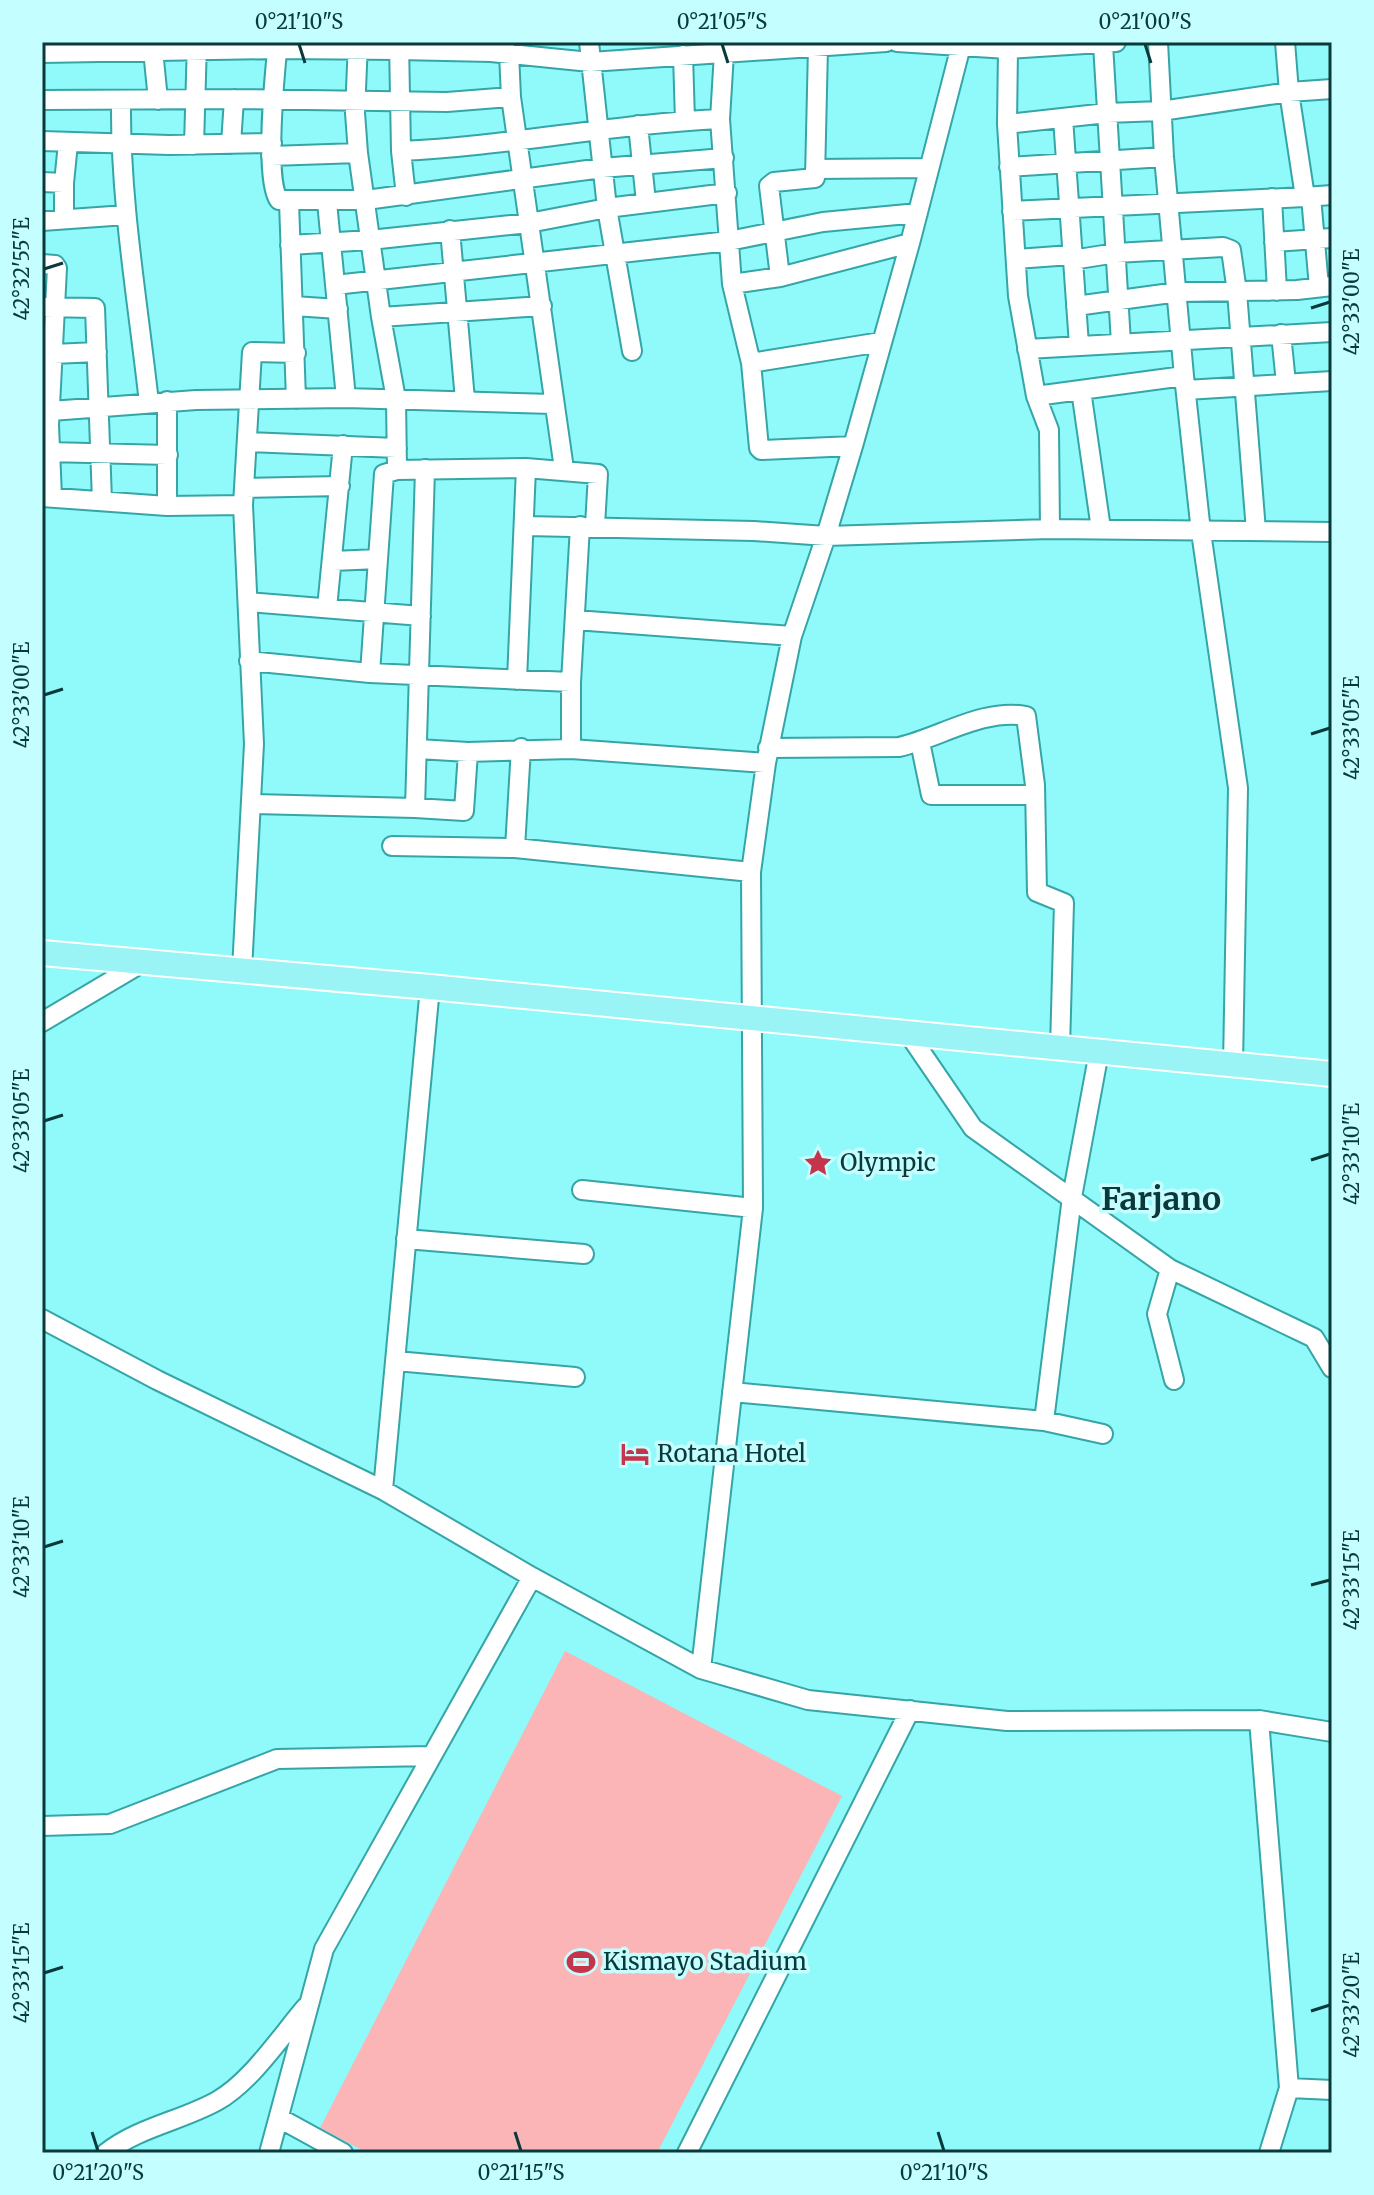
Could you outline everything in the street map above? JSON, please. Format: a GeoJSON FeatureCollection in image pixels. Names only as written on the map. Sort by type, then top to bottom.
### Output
{"type":"FeatureCollection","features":[{"type":"Feature","properties":{"kind":"main road"},"geometry":{"type":"LineString","coordinates":[[42,953],[751,1017],[1332,1074]]}},
{"type":"Feature","properties":{"kind":"street"},"geometry":{"type":"LineString","coordinates":[[589,42],[607,208],[632,351]]}},
{"type":"Feature","properties":{"kind":"street"},"geometry":{"type":"LineString","coordinates":[[46,49],[399,46],[497,49],[590,62],[683,55],[711,49],[886,42]]}},
{"type":"Feature","properties":{"kind":"street"},"geometry":{"type":"LineString","coordinates":[[897,42],[1008,49],[1110,43],[1107,113],[1121,343]]}},
{"type":"Feature","properties":{"kind":"street"},"geometry":{"type":"LineString","coordinates":[[1158,42],[1164,157],[1185,383],[1201,532],[1238,788],[1233,1065]]}},
{"type":"Feature","properties":{"kind":"street"},"geometry":{"type":"LineString","coordinates":[[1076,306],[1178,292],[1277,291],[1326,286],[1323,239],[1308,197],[1289,92],[1285,42]]}},
{"type":"Feature","properties":{"kind":"street"},"geometry":{"type":"LineString","coordinates":[[278,45],[272,150],[276,196],[279,200],[366,200],[602,168],[724,158]]}},
{"type":"Feature","properties":{"kind":"street"},"geometry":{"type":"LineString","coordinates":[[701,1669],[753,1208],[751,872],[767,756],[792,636],[853,446],[962,45]]}},
{"type":"Feature","properties":{"kind":"street"},"geometry":{"type":"LineString","coordinates":[[194,145],[197,46]]}},
{"type":"Feature","properties":{"kind":"street"},"geometry":{"type":"LineString","coordinates":[[358,46],[355,101],[358,153],[375,279],[396,399],[397,470]]}},
{"type":"Feature","properties":{"kind":"street"},"geometry":{"type":"LineString","coordinates":[[399,46],[401,151],[406,196]]}},
{"type":"Feature","properties":{"kind":"street"},"geometry":{"type":"LineString","coordinates":[[780,277],[770,184],[815,178],[818,47]]}},
{"type":"Feature","properties":{"kind":"street"},"geometry":{"type":"LineString","coordinates":[[497,49],[511,97],[564,469]]}},
{"type":"Feature","properties":{"kind":"street"},"geometry":{"type":"LineString","coordinates":[[711,49],[724,158],[732,284],[751,363],[761,450],[853,446]]}},
{"type":"Feature","properties":{"kind":"street"},"geometry":{"type":"LineString","coordinates":[[1008,49],[1007,124],[1018,296],[1036,396],[1049,430],[1050,529]]}},
{"type":"Feature","properties":{"kind":"street"},"geometry":{"type":"LineString","coordinates":[[153,50],[158,100]]}},
{"type":"Feature","properties":{"kind":"street"},"geometry":{"type":"LineString","coordinates":[[683,55],[685,121]]}},
{"type":"Feature","properties":{"kind":"street"},"geometry":{"type":"LineString","coordinates":[[1007,124],[1107,113],[1161,111],[1289,92],[1332,89]]}},
{"type":"Feature","properties":{"kind":"street"},"geometry":{"type":"LineString","coordinates":[[42,100],[447,102],[511,97]]}},
{"type":"Feature","properties":{"kind":"street"},"geometry":{"type":"LineString","coordinates":[[231,144],[234,99]]}},
{"type":"Feature","properties":{"kind":"street"},"geometry":{"type":"LineString","coordinates":[[121,101],[120,144],[126,215],[168,455],[167,506]]}},
{"type":"Feature","properties":{"kind":"street"},"geometry":{"type":"LineString","coordinates":[[1063,118],[1079,345]]}},
{"type":"Feature","properties":{"kind":"street"},"geometry":{"type":"LineString","coordinates":[[401,151],[720,119]]}},
{"type":"Feature","properties":{"kind":"street"},"geometry":{"type":"LineString","coordinates":[[638,125],[646,202]]}},
{"type":"Feature","properties":{"kind":"street"},"geometry":{"type":"LineString","coordinates":[[42,141],[231,144],[272,150],[358,153]]}},
{"type":"Feature","properties":{"kind":"street"},"geometry":{"type":"LineString","coordinates":[[64,219],[68,143]]}},
{"type":"Feature","properties":{"kind":"street"},"geometry":{"type":"LineString","coordinates":[[1009,167],[1164,157]]}},
{"type":"Feature","properties":{"kind":"street"},"geometry":{"type":"LineString","coordinates":[[815,169],[928,168]]}},
{"type":"Feature","properties":{"kind":"street"},"geometry":{"type":"LineString","coordinates":[[42,182],[64,183]]}},
{"type":"Feature","properties":{"kind":"street"},"geometry":{"type":"LineString","coordinates":[[290,245],[331,244],[529,223],[646,202],[727,193]]}},
{"type":"Feature","properties":{"kind":"street"},"geometry":{"type":"LineString","coordinates":[[1012,211],[1332,195]]}},
{"type":"Feature","properties":{"kind":"street"},"geometry":{"type":"LineString","coordinates":[[1272,198],[1277,291]]}},
{"type":"Feature","properties":{"kind":"street"},"geometry":{"type":"LineString","coordinates":[[289,202],[296,399]]}},
{"type":"Feature","properties":{"kind":"street"},"geometry":{"type":"LineString","coordinates":[[327,202],[346,398]]}},
{"type":"Feature","properties":{"kind":"street"},"geometry":{"type":"LineString","coordinates":[[335,285],[729,241],[823,222],[918,213]]}},
{"type":"Feature","properties":{"kind":"street"},"geometry":{"type":"LineString","coordinates":[[42,221],[126,215]]}},
{"type":"Feature","properties":{"kind":"street"},"geometry":{"type":"LineString","coordinates":[[450,230],[465,400]]}},
{"type":"Feature","properties":{"kind":"street"},"geometry":{"type":"LineString","coordinates":[[1274,242],[1323,239]]}},
{"type":"Feature","properties":{"kind":"street"},"geometry":{"type":"LineString","coordinates":[[732,284],[780,277],[910,243]]}},
{"type":"Feature","properties":{"kind":"street"},"geometry":{"type":"LineString","coordinates":[[1016,259],[1173,249],[1223,247],[1231,250],[1256,531]]}},
{"type":"Feature","properties":{"kind":"street"},"geometry":{"type":"LineString","coordinates":[[42,264],[56,266],[48,306],[47,497],[167,506],[340,486]]}},
{"type":"Feature","properties":{"kind":"street"},"geometry":{"type":"LineString","coordinates":[[48,306],[95,308],[102,501]]}},
{"type":"Feature","properties":{"kind":"street"},"geometry":{"type":"LineString","coordinates":[[294,306],[338,309]]}},
{"type":"Feature","properties":{"kind":"street"},"geometry":{"type":"LineString","coordinates":[[381,317],[542,306]]}},
{"type":"Feature","properties":{"kind":"street"},"geometry":{"type":"LineString","coordinates":[[1027,349],[1332,332]]}},
{"type":"Feature","properties":{"kind":"street"},"geometry":{"type":"LineString","coordinates":[[1281,334],[1286,383]]}},
{"type":"Feature","properties":{"kind":"street"},"geometry":{"type":"LineString","coordinates":[[751,363],[881,342]]}},
{"type":"Feature","properties":{"kind":"street"},"geometry":{"type":"LineString","coordinates":[[49,347],[97,352]]}},
{"type":"Feature","properties":{"kind":"street"},"geometry":{"type":"LineString","coordinates":[[242,970],[254,744],[244,496],[252,352],[296,353]]}},
{"type":"Feature","properties":{"kind":"street"},"geometry":{"type":"LineString","coordinates":[[1036,396],[1185,383],[1244,386],[1332,381]]}},
{"type":"Feature","properties":{"kind":"street"},"geometry":{"type":"LineString","coordinates":[[1081,390],[1101,529]]}},
{"type":"Feature","properties":{"kind":"street"},"geometry":{"type":"LineString","coordinates":[[47,420],[100,407],[249,399],[346,398],[553,404]]}},
{"type":"Feature","properties":{"kind":"street"},"geometry":{"type":"LineString","coordinates":[[248,442],[397,448]]}},
{"type":"Feature","properties":{"kind":"street"},"geometry":{"type":"LineString","coordinates":[[327,608],[343,445]]}},
{"type":"Feature","properties":{"kind":"street"},"geometry":{"type":"LineString","coordinates":[[49,452],[168,455]]}},
{"type":"Feature","properties":{"kind":"street"},"geometry":{"type":"LineString","coordinates":[[517,680],[526,526],[526,468]]}},
{"type":"Feature","properties":{"kind":"street"},"geometry":{"type":"LineString","coordinates":[[370,673],[382,479],[390,471],[526,468],[598,474],[575,620],[571,749]]}},
{"type":"Feature","properties":{"kind":"street"},"geometry":{"type":"LineString","coordinates":[[415,808],[425,469]]}},
{"type":"Feature","properties":{"kind":"street"},"geometry":{"type":"LineString","coordinates":[[526,526],[826,536],[1050,529],[1332,532]]}},
{"type":"Feature","properties":{"kind":"street"},"geometry":{"type":"LineString","coordinates":[[333,561],[378,559]]}},
{"type":"Feature","properties":{"kind":"street"},"geometry":{"type":"LineString","coordinates":[[248,602],[421,616]]}},
{"type":"Feature","properties":{"kind":"street"},"geometry":{"type":"LineString","coordinates":[[575,620],[792,636]]}},
{"type":"Feature","properties":{"kind":"street"},"geometry":{"type":"LineString","coordinates":[[249,661],[370,673],[571,682]]}},
{"type":"Feature","properties":{"kind":"street"},"geometry":{"type":"LineString","coordinates":[[418,749],[468,752],[521,748],[571,749],[767,756],[899,747],[978,721],[1026,716],[1035,795],[1037,892],[1064,903],[1060,1048]]}},
{"type":"Feature","properties":{"kind":"street"},"geometry":{"type":"LineString","coordinates":[[920,742],[931,795],[1035,795]]}},
{"type":"Feature","properties":{"kind":"street"},"geometry":{"type":"LineString","coordinates":[[515,848],[521,748]]}},
{"type":"Feature","properties":{"kind":"street"},"geometry":{"type":"LineString","coordinates":[[461,846],[468,752]]}},
{"type":"Feature","properties":{"kind":"street"},"geometry":{"type":"LineString","coordinates":[[252,804],[464,811]]}},
{"type":"Feature","properties":{"kind":"street"},"geometry":{"type":"LineString","coordinates":[[392,846],[515,848],[751,872]]}},
{"type":"Feature","properties":{"kind":"street"},"geometry":{"type":"LineString","coordinates":[[42,1022],[145,961]]}},
{"type":"Feature","properties":{"kind":"street"},"geometry":{"type":"LineString","coordinates":[[383,1490],[430,987]]}},
{"type":"Feature","properties":{"kind":"street"},"geometry":{"type":"LineString","coordinates":[[908,1033],[973,1128],[1170,1269],[1314,1338],[1332,1368]]}},
{"type":"Feature","properties":{"kind":"street"},"geometry":{"type":"LineString","coordinates":[[1044,1421],[1072,1197],[1099,1052]]}},
{"type":"Feature","properties":{"kind":"street"},"geometry":{"type":"LineString","coordinates":[[582,1190],[753,1208]]}},
{"type":"Feature","properties":{"kind":"street"},"geometry":{"type":"LineString","coordinates":[[406,1239],[584,1254]]}},
{"type":"Feature","properties":{"kind":"street"},"geometry":{"type":"LineString","coordinates":[[1170,1269],[1157,1314],[1174,1380]]}},
{"type":"Feature","properties":{"kind":"street"},"geometry":{"type":"LineString","coordinates":[[42,1319],[157,1380],[383,1490],[532,1577],[701,1669],[808,1700],[1007,1721],[1259,1720],[1332,1732]]}},
{"type":"Feature","properties":{"kind":"street"},"geometry":{"type":"LineString","coordinates":[[396,1361],[575,1377]]}},
{"type":"Feature","properties":{"kind":"street"},"geometry":{"type":"LineString","coordinates":[[732,1392],[1044,1421],[1103,1434]]}},
{"type":"Feature","properties":{"kind":"street"},"geometry":{"type":"LineString","coordinates":[[269,2153],[281,2119],[324,1949],[532,1577]]}},
{"type":"Feature","properties":{"kind":"street"},"geometry":{"type":"LineString","coordinates":[[687,2153],[910,1710]]}},
{"type":"Feature","properties":{"kind":"street"},"geometry":{"type":"LineString","coordinates":[[1259,1720],[1289,2088],[1269,2153]]}},
{"type":"Feature","properties":{"kind":"street"},"geometry":{"type":"LineString","coordinates":[[42,1826],[110,1824],[277,1759],[430,1756]]}},
{"type":"Feature","properties":{"kind":"street"},"geometry":{"type":"LineString","coordinates":[[106,2153],[133,2136],[195,2112],[236,2089],[308,2005]]}},
{"type":"Feature","properties":{"kind":"street"},"geometry":{"type":"LineString","coordinates":[[1289,2088],[1332,2090]]}},
{"type":"Feature","properties":{"kind":"street"},"geometry":{"type":"LineString","coordinates":[[281,2119],[343,2153]]}},
{"type":"Feature","properties":{"kind":"shaded area","name":"Kismayo Stadium"},"geometry":{"type":"Polygon","coordinates":[[[565,1651],[842,1796],[657,2153],[368,2153],[320,2128],[565,1651]]]}},
{"type":"Feature","properties":{"kind":"place","name":"Olympic"},"geometry":{"type":"Point","coordinates":[818,1163]}},
{"type":"Feature","properties":{"kind":"place","name":"Rotana Hotel"},"geometry":{"type":"Point","coordinates":[635,1454]}},
{"type":"Feature","properties":{"kind":"place","name":"Kismayo Stadium"},"geometry":{"type":"Point","coordinates":[581,1962]}},
{"type":"Feature","properties":{"kind":"district","name":"Farjano"},"geometry":{"type":"Point","coordinates":[1161,1199]}}]}
